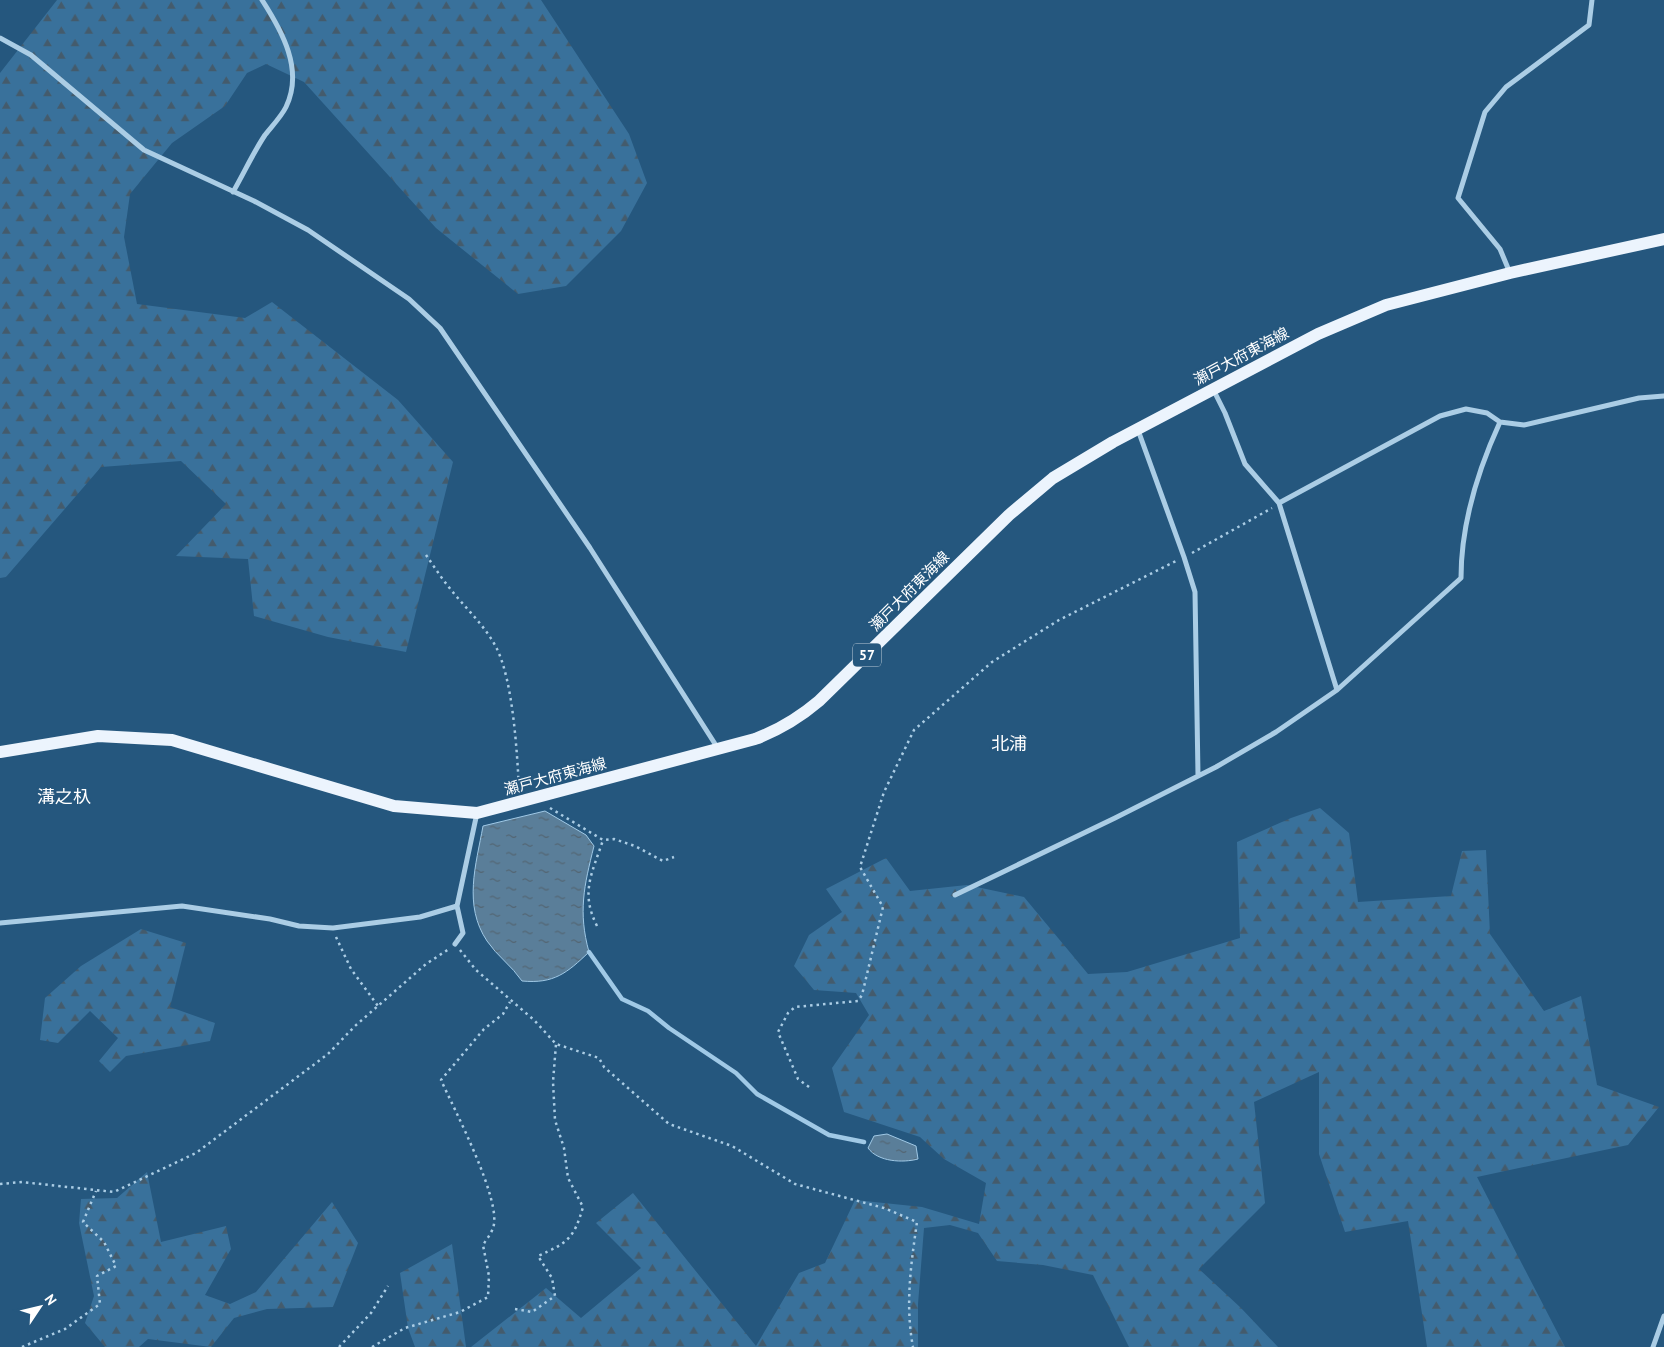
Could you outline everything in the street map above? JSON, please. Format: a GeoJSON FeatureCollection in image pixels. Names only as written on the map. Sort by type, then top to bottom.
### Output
{"type":"FeatureCollection","features":[{"type":"Feature","properties":{"kind":"main road","name":"瀬戸大府東海線"},"geometry":{"type":"LineString","coordinates":[[0,752],[98,736],[172,740],[394,806],[477,813],[775,732],[801,716],[843,679],[1009,515],[1053,478],[1138,430],[1318,334],[1386,305],[1510,273],[1664,239]]}},
{"type":"Feature","properties":{"kind":"street"},"geometry":{"type":"LineString","coordinates":[[233,192],[264,136],[285,108],[291,92],[293,77],[288,52],[280,28],[262,0]]}},
{"type":"Feature","properties":{"kind":"street"},"geometry":{"type":"LineString","coordinates":[[1510,273],[1500,249],[1458,198],[1485,112],[1506,87],[1590,25],[1592,0]]}},
{"type":"Feature","properties":{"kind":"street"},"geometry":{"type":"LineString","coordinates":[[0,38],[31,55],[144,150],[308,230],[409,299],[440,328],[590,548],[717,748]]}},
{"type":"Feature","properties":{"kind":"street"},"geometry":{"type":"LineString","coordinates":[[1213,390],[1229,420],[1245,464],[1279,503],[1337,690]]}},
{"type":"Feature","properties":{"kind":"street"},"geometry":{"type":"LineString","coordinates":[[1279,503],[1440,416],[1466,409],[1487,413],[1500,422],[1524,425],[1639,398],[1664,396]]}},
{"type":"Feature","properties":{"kind":"street"},"geometry":{"type":"LineString","coordinates":[[955,895],[1216,767],[1276,732],[1337,690],[1461,578],[1461,554],[1470,509],[1488,447],[1500,422]]}},
{"type":"Feature","properties":{"kind":"street"},"geometry":{"type":"LineString","coordinates":[[1138,430],[1195,592],[1197,611],[1198,775]]}},
{"type":"Feature","properties":{"kind":"street"},"geometry":{"type":"LineString","coordinates":[[455,944],[463,933],[458,906],[477,813]]}},
{"type":"Feature","properties":{"kind":"street"},"geometry":{"type":"LineString","coordinates":[[0,924],[182,906],[270,919],[299,926],[333,928],[420,917],[458,906]]}},
{"type":"Feature","properties":{"kind":"street"},"geometry":{"type":"LineString","coordinates":[[1653,1347],[1664,1316]]}},
{"type":"Feature","properties":{"kind":"path"},"geometry":{"type":"LineString","coordinates":[[809,1087],[798,1079],[778,1032],[788,1013],[795,1006],[858,1001],[862,995],[883,907],[860,867],[884,792],[914,730],[992,662],[1059,620],[1184,557],[1279,503]]}},
{"type":"Feature","properties":{"kind":"path"},"geometry":{"type":"LineString","coordinates":[[426,555],[447,586],[487,632],[498,650],[506,679],[516,740],[520,802]]}},
{"type":"Feature","properties":{"kind":"path"},"geometry":{"type":"LineString","coordinates":[[537,797],[550,808],[603,840],[614,839],[635,846],[663,861],[674,857]]}},
{"type":"Feature","properties":{"kind":"path"},"geometry":{"type":"LineString","coordinates":[[597,926],[589,910],[587,890],[603,840]]}},
{"type":"Feature","properties":{"kind":"path"},"geometry":{"type":"LineString","coordinates":[[333,928],[340,950],[351,969],[378,1006]]}},
{"type":"Feature","properties":{"kind":"path"},"geometry":{"type":"LineString","coordinates":[[0,1184],[22,1182],[114,1192],[196,1153],[328,1054],[355,1026],[426,964],[455,944],[476,970],[510,1002],[534,1020],[556,1044],[599,1058],[604,1067],[669,1124],[732,1146],[795,1184],[884,1208],[917,1222],[908,1287],[910,1329],[914,1347]]}},
{"type":"Feature","properties":{"kind":"path"},"geometry":{"type":"LineString","coordinates":[[372,1347],[406,1328],[460,1312],[488,1297],[489,1276],[483,1245],[494,1227],[492,1205],[484,1176],[440,1080],[484,1029],[503,1014],[510,1002]]}},
{"type":"Feature","properties":{"kind":"path"},"geometry":{"type":"LineString","coordinates":[[515,1309],[532,1312],[555,1296],[552,1278],[538,1256],[562,1245],[577,1229],[583,1207],[568,1178],[564,1148],[555,1120],[556,1044]]}},
{"type":"Feature","properties":{"kind":"path"},"geometry":{"type":"LineString","coordinates":[[22,1347],[65,1329],[100,1304],[97,1276],[116,1266],[104,1242],[83,1222],[96,1191]]}},
{"type":"Feature","properties":{"kind":"path"},"geometry":{"type":"LineString","coordinates":[[339,1347],[371,1313],[388,1286]]}},
{"type":"Feature","properties":{"kind":"green space"},"geometry":{"type":"Polygon","coordinates":[[[57,0],[541,0],[629,134],[647,183],[621,231],[566,286],[518,294],[436,228],[304,82],[266,64],[247,73],[225,106],[172,143],[130,194],[124,237],[137,304],[245,318],[272,302],[398,400],[453,462],[406,652],[328,637],[254,616],[248,559],[176,556],[226,504],[181,461],[101,467],[6,577],[0,578],[0,73],[57,0]]]}},
{"type":"Feature","properties":{"kind":"green space"},"geometry":{"type":"Polygon","coordinates":[[[1320,808],[1349,833],[1358,902],[1451,896],[1462,851],[1486,850],[1490,934],[1544,1011],[1581,996],[1597,1085],[1659,1107],[1628,1145],[1477,1177],[1565,1347],[1427,1347],[1408,1221],[1345,1232],[1319,1154],[1319,1072],[1254,1102],[1265,1203],[1199,1269],[1241,1308],[1278,1347],[1129,1347],[1093,1275],[1043,1265],[997,1261],[978,1233],[950,1225],[924,1228],[918,1304],[918,1347],[471,1347],[546,1288],[581,1318],[641,1268],[596,1223],[633,1193],[756,1346],[799,1273],[825,1263],[855,1200],[922,1207],[979,1224],[986,1183],[944,1159],[920,1137],[844,1112],[832,1068],[869,1015],[856,993],[814,990],[794,966],[809,935],[842,912],[826,889],[886,858],[910,891],[967,885],[1024,897],[1088,974],[1127,972],[1240,938],[1237,842],[1291,818],[1320,808]]]}},
{"type":"Feature","properties":{"kind":"green space"},"geometry":{"type":"Polygon","coordinates":[[[141,929],[186,943],[170,1007],[215,1023],[210,1041],[126,1056],[110,1072],[99,1061],[118,1038],[90,1011],[58,1043],[40,1040],[45,998],[81,966],[141,929]]]}},
{"type":"Feature","properties":{"kind":"green space"},"geometry":{"type":"Polygon","coordinates":[[[147,1172],[161,1242],[226,1226],[231,1249],[205,1295],[230,1304],[256,1292],[332,1202],[358,1243],[333,1307],[267,1309],[234,1318],[211,1347],[148,1339],[139,1347],[105,1347],[85,1323],[94,1296],[79,1223],[81,1199],[117,1198],[147,1172]]]}},
{"type":"Feature","properties":{"kind":"green space"},"geometry":{"type":"Polygon","coordinates":[[[452,1244],[466,1347],[415,1347],[408,1328],[400,1273],[452,1244]]]}},
{"type":"Feature","properties":{"kind":"water"},"geometry":{"type":"Polygon","coordinates":[[[545,811],[586,835],[594,846],[587,874],[583,911],[589,952],[574,966],[559,976],[543,981],[522,981],[487,941],[480,927],[473,899],[475,870],[483,826],[545,811]]]}},
{"type":"Feature","properties":{"kind":"water"},"geometry":{"type":"Polygon","coordinates":[[[887,1134],[916,1146],[918,1159],[905,1161],[891,1160],[872,1153],[868,1148],[874,1136],[887,1134]]]}},
{"type":"Feature","properties":{"kind":"waterway"},"geometry":{"type":"LineString","coordinates":[[589,952],[622,999],[648,1011],[669,1028],[736,1073],[757,1094],[829,1135],[864,1142]]}},
{"type":"Feature","properties":{"kind":"district","name":"北浦"},"geometry":{"type":"Point","coordinates":[1009,743]}},
{"type":"Feature","properties":{"kind":"district","name":"溝之杁"},"geometry":{"type":"Point","coordinates":[64,796]}}]}
